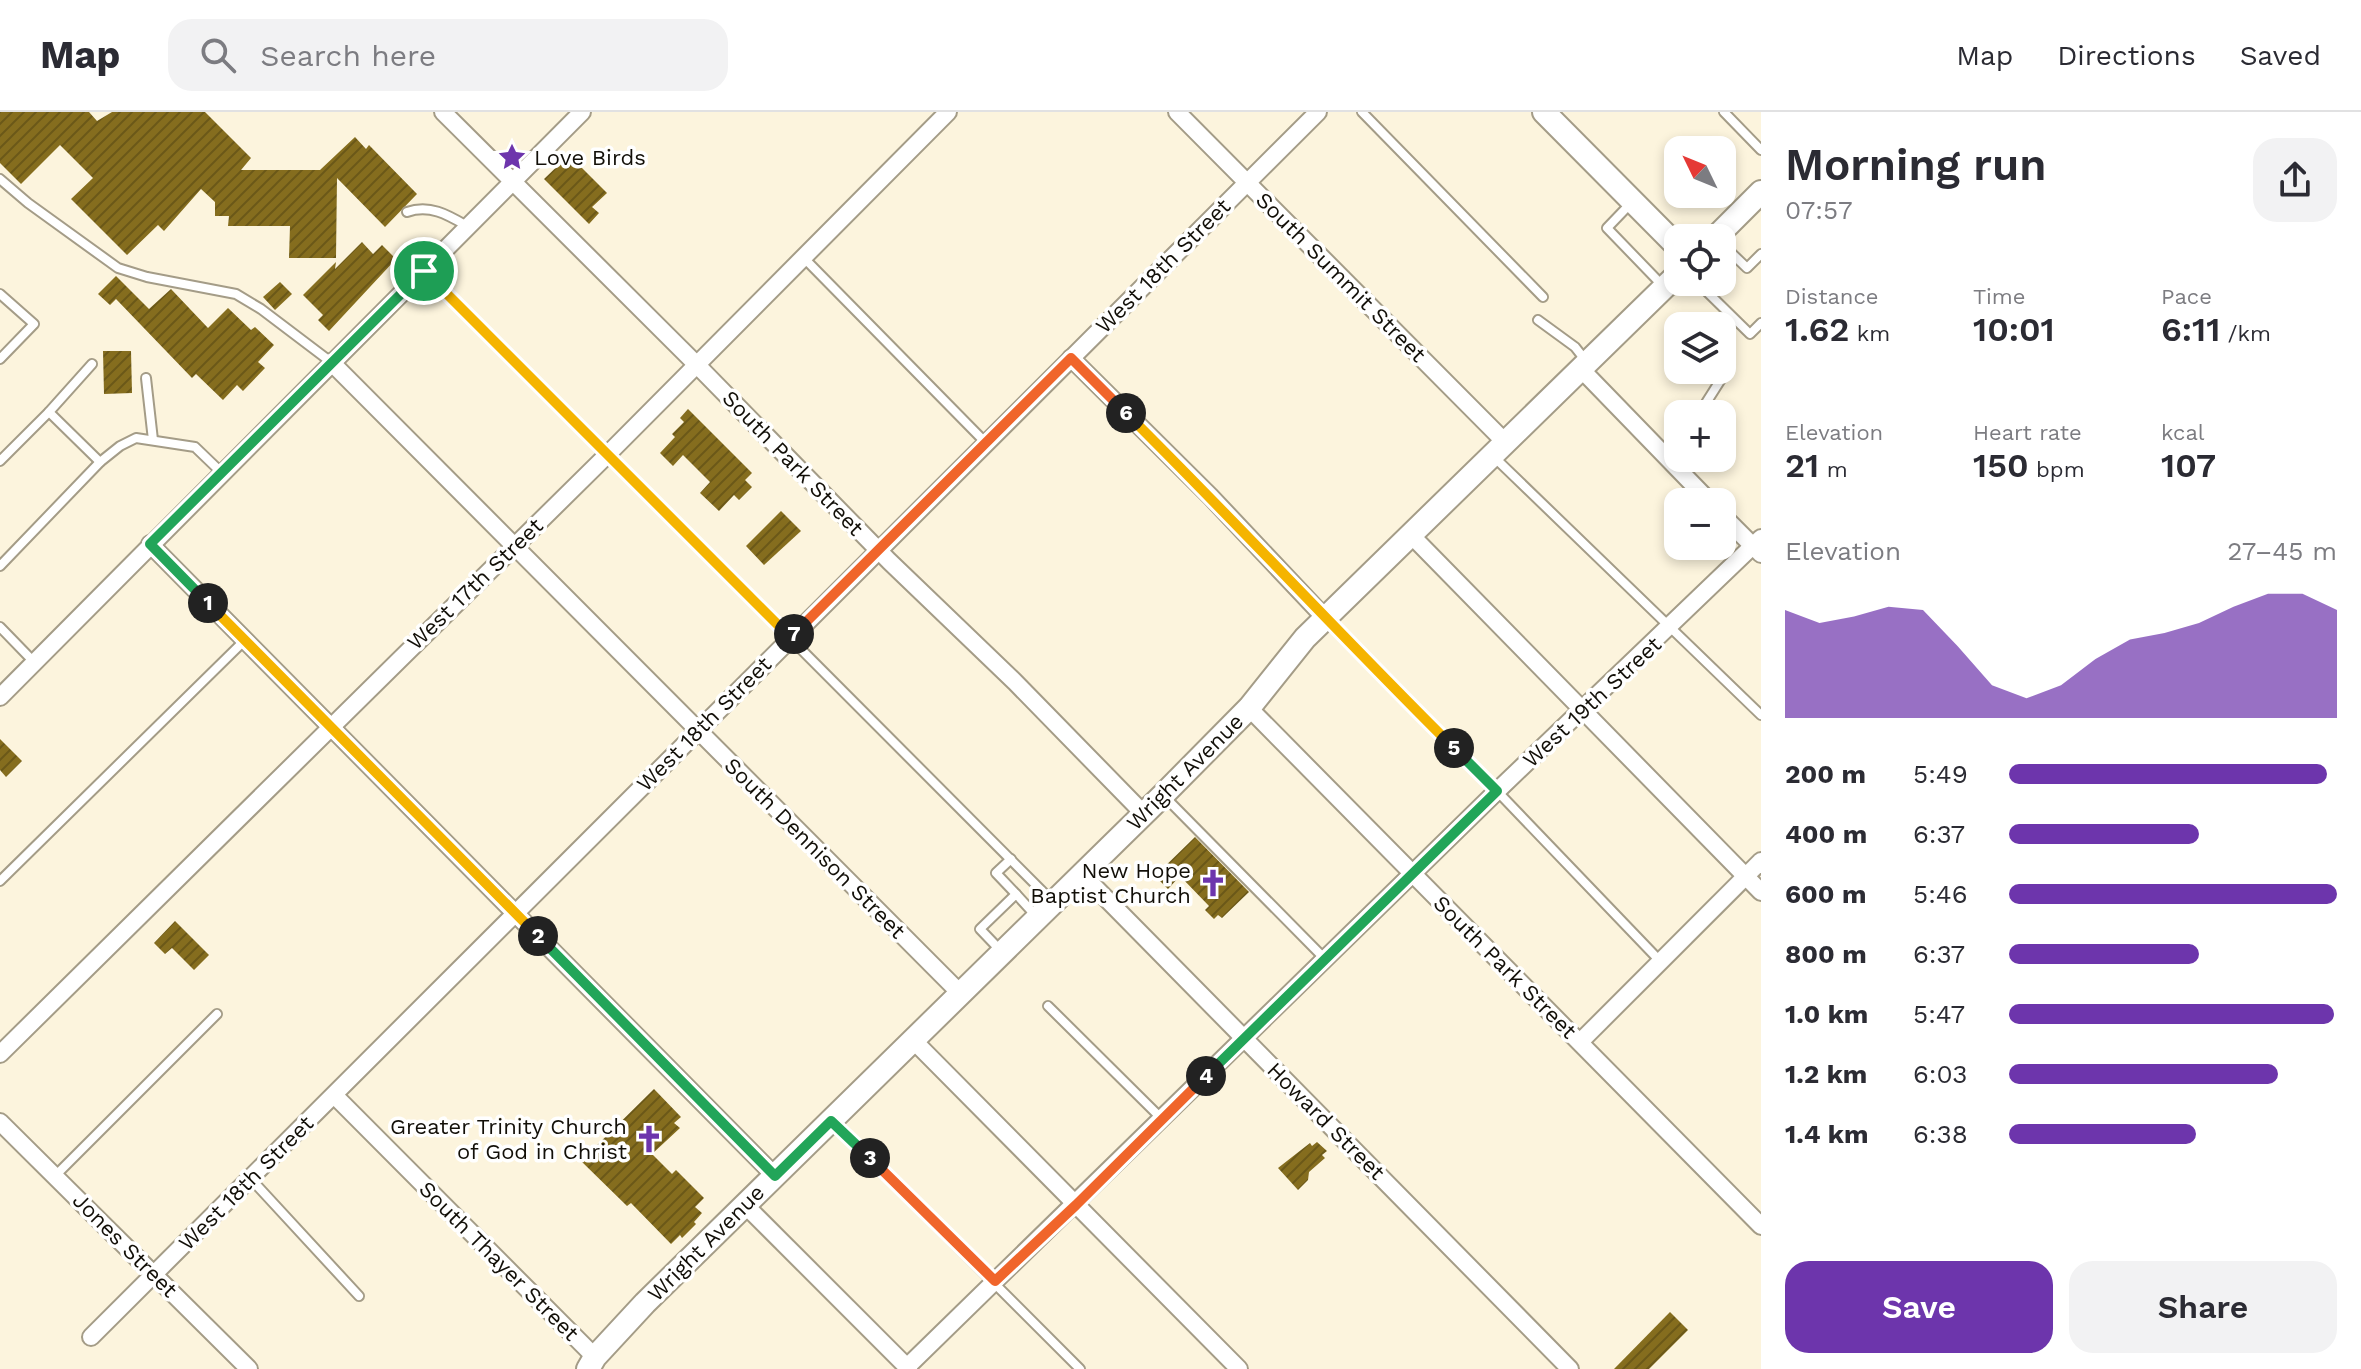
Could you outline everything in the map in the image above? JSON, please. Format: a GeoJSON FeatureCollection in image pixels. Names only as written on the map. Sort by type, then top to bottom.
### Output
{"type":"FeatureCollection","features":[{"type":"Feature","properties":{"kind":"main road"},"geometry":{"type":"LineString","coordinates":[[1544,112],[1664,233]]}},
{"type":"Feature","properties":{"kind":"main road"},"geometry":{"type":"LineString","coordinates":[[1736,225],[1757,205]]}},
{"type":"Feature","properties":{"kind":"main road","name":"Wright Avenue"},"geometry":{"type":"LineString","coordinates":[[591,1363],[645,1303],[744,1204],[1249,708],[1305,638],[1584,366],[1670,296]]}},
{"type":"Feature","properties":{"kind":"street","name":"South Park Street"},"geometry":{"type":"LineString","coordinates":[[443,112],[1143,813]]}},
{"type":"Feature","properties":{"kind":"street"},"geometry":{"type":"LineString","coordinates":[[0,697],[582,112]]}},
{"type":"Feature","properties":{"kind":"street","name":"West 17th Street"},"geometry":{"type":"LineString","coordinates":[[0,1054],[606,456],[695,363],[948,112]]}},
{"type":"Feature","properties":{"kind":"street","name":"South Summit Street"},"geometry":{"type":"LineString","coordinates":[[1177,112],[1247,182],[1498,449]]}},
{"type":"Feature","properties":{"kind":"street","name":"West 18th Street"},"geometry":{"type":"LineString","coordinates":[[91,1337],[1318,112]]}},
{"type":"Feature","properties":{"kind":"street"},"geometry":{"type":"LineString","coordinates":[[1071,358],[1211,497],[1326,619]]}},
{"type":"Feature","properties":{"kind":"street","name":"South Dennison Street"},"geometry":{"type":"LineString","coordinates":[[331,362],[961,994]]}},
{"type":"Feature","properties":{"kind":"street"},"geometry":{"type":"LineString","coordinates":[[1584,366],[1697,488]]}},
{"type":"Feature","properties":{"kind":"street"},"geometry":{"type":"LineString","coordinates":[[1736,527],[1758,546]]}},
{"type":"Feature","properties":{"kind":"street"},"geometry":{"type":"LineString","coordinates":[[1411,535],[1761,892]]}},
{"type":"Feature","properties":{"kind":"street"},"geometry":{"type":"LineString","coordinates":[[150,544],[775,1176]]}},
{"type":"Feature","properties":{"kind":"street","name":"West 19th Street"},"geometry":{"type":"LineString","coordinates":[[908,1368],[1497,791],[1758,546]]}},
{"type":"Feature","properties":{"kind":"street","name":"South Park Street"},"geometry":{"type":"LineString","coordinates":[[1249,708],[1761,1226]]}},
{"type":"Feature","properties":{"kind":"street"},"geometry":{"type":"LineString","coordinates":[[1580,1042],[1761,861]]}},
{"type":"Feature","properties":{"kind":"street","name":"Howard Street"},"geometry":{"type":"LineString","coordinates":[[1082,874],[1570,1369]]}},
{"type":"Feature","properties":{"kind":"street"},"geometry":{"type":"LineString","coordinates":[[913,1040],[1239,1369]]}},
{"type":"Feature","properties":{"kind":"street","name":"South Thayer Street"},"geometry":{"type":"LineString","coordinates":[[335,1096],[591,1363]]}},
{"type":"Feature","properties":{"kind":"street","name":"Jones Street"},"geometry":{"type":"LineString","coordinates":[[0,1122],[249,1369]]}},
{"type":"Feature","properties":{"kind":"street"},"geometry":{"type":"LineString","coordinates":[[744,1204],[908,1368]]}},
{"type":"Feature","properties":{"kind":"lane"},"geometry":{"type":"LineString","coordinates":[[1362,112],[1543,297]]}},
{"type":"Feature","properties":{"kind":"lane"},"geometry":{"type":"LineString","coordinates":[[1724,112],[1761,150]]}},
{"type":"Feature","properties":{"kind":"lane"},"geometry":{"type":"LineString","coordinates":[[0,179],[118,268],[147,277],[236,294],[331,362]]}},
{"type":"Feature","properties":{"kind":"lane"},"geometry":{"type":"LineString","coordinates":[[1633,201],[1607,228],[1664,266]]}},
{"type":"Feature","properties":{"kind":"lane"},"geometry":{"type":"LineString","coordinates":[[407,212],[420,209],[440,211],[467,226]]}},
{"type":"Feature","properties":{"kind":"lane"},"geometry":{"type":"LineString","coordinates":[[1736,257],[1747,268],[1761,254]]}},
{"type":"Feature","properties":{"kind":"lane"},"geometry":{"type":"LineString","coordinates":[[802,257],[986,443]]}},
{"type":"Feature","properties":{"kind":"lane"},"geometry":{"type":"LineString","coordinates":[[424,271],[1011,859],[1045,910]]}},
{"type":"Feature","properties":{"kind":"lane"},"geometry":{"type":"LineString","coordinates":[[0,294],[34,324],[0,359]]}},
{"type":"Feature","properties":{"kind":"lane"},"geometry":{"type":"LineString","coordinates":[[1704,296],[1750,334],[1761,323]]}},
{"type":"Feature","properties":{"kind":"lane"},"geometry":{"type":"LineString","coordinates":[[1538,320],[1575,347],[1584,366]]}},
{"type":"Feature","properties":{"kind":"lane"},"geometry":{"type":"LineString","coordinates":[[0,461],[92,364]]}},
{"type":"Feature","properties":{"kind":"lane"},"geometry":{"type":"LineString","coordinates":[[146,378],[153,440]]}},
{"type":"Feature","properties":{"kind":"lane"},"geometry":{"type":"LineString","coordinates":[[49,412],[100,462]]}},
{"type":"Feature","properties":{"kind":"lane"},"geometry":{"type":"LineString","coordinates":[[0,566],[100,462],[136,438],[195,447],[222,473]]}},
{"type":"Feature","properties":{"kind":"lane"},"geometry":{"type":"LineString","coordinates":[[1498,449],[1761,715]]}},
{"type":"Feature","properties":{"kind":"lane"},"geometry":{"type":"LineString","coordinates":[[1326,619],[1660,961]]}},
{"type":"Feature","properties":{"kind":"lane"},"geometry":{"type":"LineString","coordinates":[[0,627],[34,662]]}},
{"type":"Feature","properties":{"kind":"lane"},"geometry":{"type":"LineString","coordinates":[[0,881],[245,640]]}},
{"type":"Feature","properties":{"kind":"lane"},"geometry":{"type":"LineString","coordinates":[[1163,795],[1325,959]]}},
{"type":"Feature","properties":{"kind":"lane"},"geometry":{"type":"LineString","coordinates":[[1011,859],[996,873],[1016,894],[1045,910]]}},
{"type":"Feature","properties":{"kind":"lane"},"geometry":{"type":"LineString","coordinates":[[1003,952],[980,929],[1016,894]]}},
{"type":"Feature","properties":{"kind":"lane"},"geometry":{"type":"LineString","coordinates":[[1048,1006],[1162,1119]]}},
{"type":"Feature","properties":{"kind":"lane"},"geometry":{"type":"LineString","coordinates":[[55,1176],[217,1014]]}},
{"type":"Feature","properties":{"kind":"lane"},"geometry":{"type":"LineString","coordinates":[[831,1121],[1080,1369]]}},
{"type":"Feature","properties":{"kind":"lane"},"geometry":{"type":"LineString","coordinates":[[251,1179],[359,1296]]}},
{"type":"Feature","properties":{"kind":"building"},"geometry":{"type":"Polygon","coordinates":[[[0,112],[89,112],[97,121],[112,112],[205,112],[251,158],[241,170],[320,170],[355,137],[366,149],[369,145],[417,194],[385,227],[337,178],[336,258],[289,258],[290,226],[228,226],[229,216],[215,216],[215,202],[201,189],[164,231],[158,225],[127,255],[71,199],[93,178],[60,145],[21,184],[0,163],[0,112]]]}},
{"type":"Feature","properties":{"kind":"building"},"geometry":{"type":"Polygon","coordinates":[[[569,155],[607,193],[592,207],[599,213],[589,224],[544,179],[569,155]]]}},
{"type":"Feature","properties":{"kind":"building"},"geometry":{"type":"Polygon","coordinates":[[[362,242],[373,254],[382,245],[396,259],[329,331],[318,320],[323,315],[303,295],[336,262],[335,269],[362,242]]]}},
{"type":"Feature","properties":{"kind":"building"},"geometry":{"type":"Polygon","coordinates":[[[116,276],[149,309],[171,289],[208,328],[228,308],[251,330],[255,327],[274,345],[258,362],[265,368],[243,391],[237,385],[223,400],[196,374],[192,378],[116,299],[110,305],[98,294],[116,276]]]}},
{"type":"Feature","properties":{"kind":"building"},"geometry":{"type":"Polygon","coordinates":[[[280,282],[292,294],[275,310],[263,297],[280,282]]]}},
{"type":"Feature","properties":{"kind":"building"},"geometry":{"type":"Polygon","coordinates":[[[103,351],[131,351],[132,393],[104,394],[103,351]]]}},
{"type":"Feature","properties":{"kind":"building"},"geometry":{"type":"Polygon","coordinates":[[[688,409],[752,473],[745,480],[752,487],[739,500],[734,495],[719,511],[700,493],[710,482],[683,455],[673,466],[660,453],[675,437],[672,434],[684,422],[680,418],[688,409]]]}},
{"type":"Feature","properties":{"kind":"building"},"geometry":{"type":"Polygon","coordinates":[[[781,511],[801,531],[764,565],[746,546],[781,511]]]}},
{"type":"Feature","properties":{"kind":"building"},"geometry":{"type":"Polygon","coordinates":[[[0,739],[22,761],[6,777],[0,770],[0,739]]]}},
{"type":"Feature","properties":{"kind":"building","name":"New Hope Baptist Church"},"geometry":{"type":"Polygon","coordinates":[[[1195,837],[1249,892],[1222,918],[1218,915],[1214,919],[1205,910],[1209,906],[1180,876],[1168,889],[1155,876],[1195,837]]]}},
{"type":"Feature","properties":{"kind":"building"},"geometry":{"type":"Polygon","coordinates":[[[175,921],[209,955],[194,970],[172,948],[165,954],[154,943],[175,921]]]}},
{"type":"Feature","properties":{"kind":"building","name":"Greater Trinity Church of God in Christ"},"geometry":{"type":"Polygon","coordinates":[[[654,1089],[681,1117],[674,1123],[680,1128],[652,1154],[672,1174],[676,1170],[704,1198],[695,1207],[702,1213],[694,1222],[696,1224],[671,1244],[631,1203],[627,1206],[581,1161],[654,1089]]]}},
{"type":"Feature","properties":{"kind":"building"},"geometry":{"type":"Polygon","coordinates":[[[1317,1142],[1327,1151],[1322,1155],[1325,1158],[1309,1172],[1308,1180],[1298,1190],[1278,1168],[1310,1143],[1312,1146],[1317,1142]]]}},
{"type":"Feature","properties":{"kind":"building"},"geometry":{"type":"Polygon","coordinates":[[[1670,1312],[1688,1330],[1649,1369],[1614,1369],[1670,1312]]]}},
{"type":"Feature","properties":{"kind":"place","name":"Love Birds"},"geometry":{"type":"Point","coordinates":[512,157]}},
{"type":"Feature","properties":{"kind":"place","name":"New Hope Baptist Church"},"geometry":{"type":"Point","coordinates":[1213,883]}},
{"type":"Feature","properties":{"kind":"place","name":"Greater Trinity Church of God in Christ"},"geometry":{"type":"Point","coordinates":[649,1139]}},
{"type":"Feature","properties":{"kind":"route"},"geometry":{"type":"LineString","coordinates":[[424,271],[791,638],[1071,358],[1211,497],[1337,632],[1497,791],[995,1281],[831,1121],[775,1176],[150,544],[424,271]]}}]}
